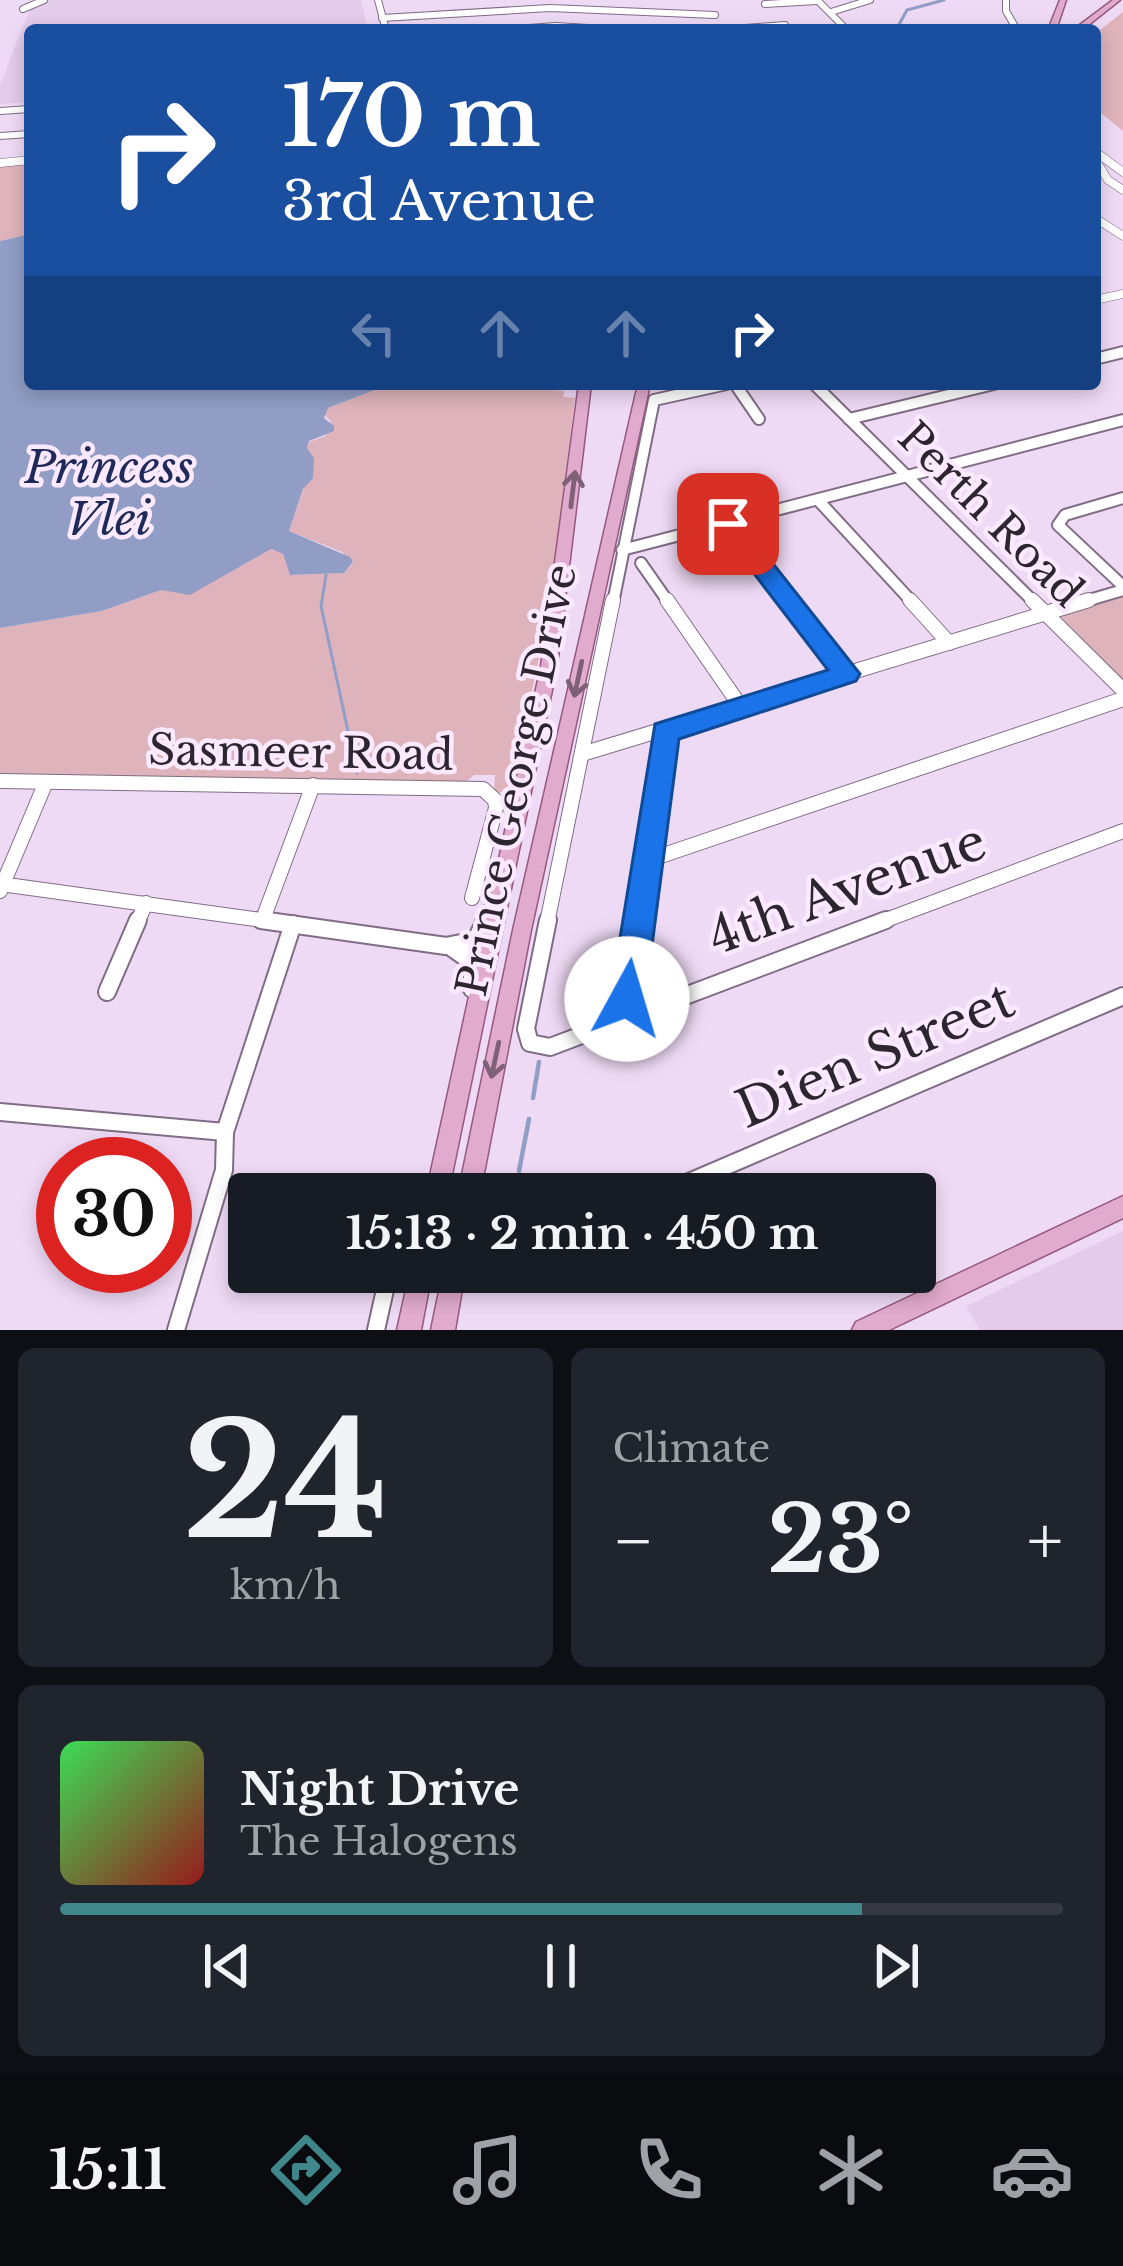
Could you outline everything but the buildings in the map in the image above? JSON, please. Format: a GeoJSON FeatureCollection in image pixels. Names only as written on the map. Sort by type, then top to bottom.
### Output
{"type":"FeatureCollection","features":[{"type":"Feature","properties":{"kind":"main road"},"geometry":{"type":"LineString","coordinates":[[1085,24],[1117,0]]}},
{"type":"Feature","properties":{"kind":"main road","name":"Prince George Drive"},"geometry":{"type":"LineString","coordinates":[[442,1173],[552,648],[584,390]]}},
{"type":"Feature","properties":{"kind":"main road","name":"Prince George Drive"},"geometry":{"type":"LineString","coordinates":[[473,1173],[643,390]]}},
{"type":"Feature","properties":{"kind":"main road"},"geometry":{"type":"LineString","coordinates":[[864,1330],[1123,1207]]}},
{"type":"Feature","properties":{"kind":"main road"},"geometry":{"type":"LineString","coordinates":[[410,1330],[417,1293]]}},
{"type":"Feature","properties":{"kind":"main road"},"geometry":{"type":"LineString","coordinates":[[443,1330],[450,1293]]}},
{"type":"Feature","properties":{"kind":"main road"},"geometry":{"type":"LineString","coordinates":[[454,1293],[455,1330]]}},
{"type":"Feature","properties":{"kind":"street"},"geometry":{"type":"LineString","coordinates":[[23,10],[44,0]]}},
{"type":"Feature","properties":{"kind":"street"},"geometry":{"type":"LineString","coordinates":[[379,0],[384,24]]}},
{"type":"Feature","properties":{"kind":"street"},"geometry":{"type":"LineString","coordinates":[[592,0],[596,10]]}},
{"type":"Feature","properties":{"kind":"street"},"geometry":{"type":"LineString","coordinates":[[641,0],[647,13]]}},
{"type":"Feature","properties":{"kind":"street"},"geometry":{"type":"LineString","coordinates":[[701,0],[720,24]]}},
{"type":"Feature","properties":{"kind":"street"},"geometry":{"type":"LineString","coordinates":[[762,2],[817,0],[842,24]]}},
{"type":"Feature","properties":{"kind":"street"},"geometry":{"type":"LineString","coordinates":[[831,12],[869,0]]}},
{"type":"Feature","properties":{"kind":"street"},"geometry":{"type":"LineString","coordinates":[[762,2],[784,24]]}},
{"type":"Feature","properties":{"kind":"street"},"geometry":{"type":"LineString","coordinates":[[382,18],[548,4],[715,15]]}},
{"type":"Feature","properties":{"kind":"street"},"geometry":{"type":"LineString","coordinates":[[1101,161],[1120,185]]}},
{"type":"Feature","properties":{"kind":"street"},"geometry":{"type":"LineString","coordinates":[[1101,187],[1120,185]]}},
{"type":"Feature","properties":{"kind":"street"},"geometry":{"type":"LineString","coordinates":[[693,390],[654,400],[582,754],[1123,588],[1058,525],[1065,514],[1123,498]]}},
{"type":"Feature","properties":{"kind":"street"},"geometry":{"type":"LineString","coordinates":[[739,390],[748,397],[758,419]]}},
{"type":"Feature","properties":{"kind":"street","name":"Perth Road"},"geometry":{"type":"LineString","coordinates":[[820,390],[1123,690]]}},
{"type":"Feature","properties":{"kind":"street"},"geometry":{"type":"LineString","coordinates":[[849,419],[969,390]]}},
{"type":"Feature","properties":{"kind":"street"},"geometry":{"type":"LineString","coordinates":[[622,550],[1123,420]]}},
{"type":"Feature","properties":{"kind":"street"},"geometry":{"type":"LineString","coordinates":[[818,500],[949,643]]}},
{"type":"Feature","properties":{"kind":"street"},"geometry":{"type":"LineString","coordinates":[[728,524],[847,674]]}},
{"type":"Feature","properties":{"kind":"street"},"geometry":{"type":"LineString","coordinates":[[641,563],[741,707]]}},
{"type":"Feature","properties":{"kind":"street"},"geometry":{"type":"LineString","coordinates":[[646,861],[1123,699]]}},
{"type":"Feature","properties":{"kind":"street"},"geometry":{"type":"LineString","coordinates":[[631,1014],[627,987],[665,732]]}},
{"type":"Feature","properties":{"kind":"street","name":"4th Avenue"},"geometry":{"type":"LineString","coordinates":[[582,754],[526,1029],[532,1045],[550,1047],[1123,831]]}},
{"type":"Feature","properties":{"kind":"street","name":"Sasmeer Road"},"geometry":{"type":"LineString","coordinates":[[0,782],[487,790],[496,808],[472,898]]}},
{"type":"Feature","properties":{"kind":"street"},"geometry":{"type":"LineString","coordinates":[[46,782],[1,887],[446,946],[470,944],[480,936],[508,854]]}},
{"type":"Feature","properties":{"kind":"street"},"geometry":{"type":"LineString","coordinates":[[263,919],[313,785]]}},
{"type":"Feature","properties":{"kind":"street"},"geometry":{"type":"LineString","coordinates":[[107,992],[146,904]]}},
{"type":"Feature","properties":{"kind":"street"},"geometry":{"type":"LineString","coordinates":[[176,1330],[224,1170],[225,1132],[293,924]]}},
{"type":"Feature","properties":{"kind":"street"},"geometry":{"type":"LineString","coordinates":[[446,946],[468,957],[473,967],[470,1041]]}},
{"type":"Feature","properties":{"kind":"street","name":"Dien Street"},"geometry":{"type":"LineString","coordinates":[[710,1173],[1123,996]]}},
{"type":"Feature","properties":{"kind":"street"},"geometry":{"type":"LineString","coordinates":[[0,1112],[225,1132]]}},
{"type":"Feature","properties":{"kind":"street"},"geometry":{"type":"LineString","coordinates":[[376,1330],[384,1293]]}},
{"type":"Feature","properties":{"kind":"shaded area"},"geometry":{"type":"Polygon","coordinates":[[[50,0],[361,0],[366,24],[24,24],[24,102],[0,104],[0,85],[29,11],[50,0]]]}},
{"type":"Feature","properties":{"kind":"shaded area"},"geometry":{"type":"Polygon","coordinates":[[[1123,12],[1123,131],[1101,113],[1101,29],[1123,12]]]}},
{"type":"Feature","properties":{"kind":"shaded area"},"geometry":{"type":"Polygon","coordinates":[[[24,161],[24,235],[0,241],[0,163],[24,161]]]}},
{"type":"Feature","properties":{"kind":"shaded area"},"geometry":{"type":"Polygon","coordinates":[[[374,390],[553,390],[575,398],[546,626],[510,793],[494,792],[495,775],[474,775],[466,782],[0,777],[0,628],[102,611],[161,590],[190,594],[271,549],[283,554],[291,575],[344,573],[353,563],[342,552],[289,531],[314,458],[307,448],[309,442],[325,436],[331,422],[323,413],[374,390]]]}},
{"type":"Feature","properties":{"kind":"shaded area"},"geometry":{"type":"Polygon","coordinates":[[[1123,594],[1123,682],[1060,616],[1123,594]]]}},
{"type":"Feature","properties":{"kind":"shaded area"},"geometry":{"type":"Polygon","coordinates":[[[1123,1231],[1123,1330],[980,1330],[966,1306],[1123,1231]]]}},
{"type":"Feature","properties":{"kind":"water","name":"Princess Vlei"},"geometry":{"type":"Polygon","coordinates":[[[24,235],[24,390],[374,390],[328,408],[324,418],[334,431],[309,441],[313,478],[303,489],[289,531],[350,557],[353,562],[344,573],[290,575],[283,554],[271,549],[190,595],[161,590],[102,611],[0,628],[0,241],[24,235]]]}},
{"type":"Feature","properties":{"kind":"waterway"},"geometry":{"type":"LineString","coordinates":[[899,24],[907,10],[944,0]]}},
{"type":"Feature","properties":{"kind":"waterway"},"geometry":{"type":"LineString","coordinates":[[326,575],[321,606],[357,773]]}},
{"type":"Feature","properties":{"kind":"waterway"},"geometry":{"type":"LineString","coordinates":[[533,1098],[539,1062]]}},
{"type":"Feature","properties":{"kind":"waterway"},"geometry":{"type":"LineString","coordinates":[[519,1171],[529,1119]]}},
{"type":"Feature","properties":{"kind":"route"},"geometry":{"type":"LineString","coordinates":[[627,999],[665,732],[847,674],[728,524]]}}]}
